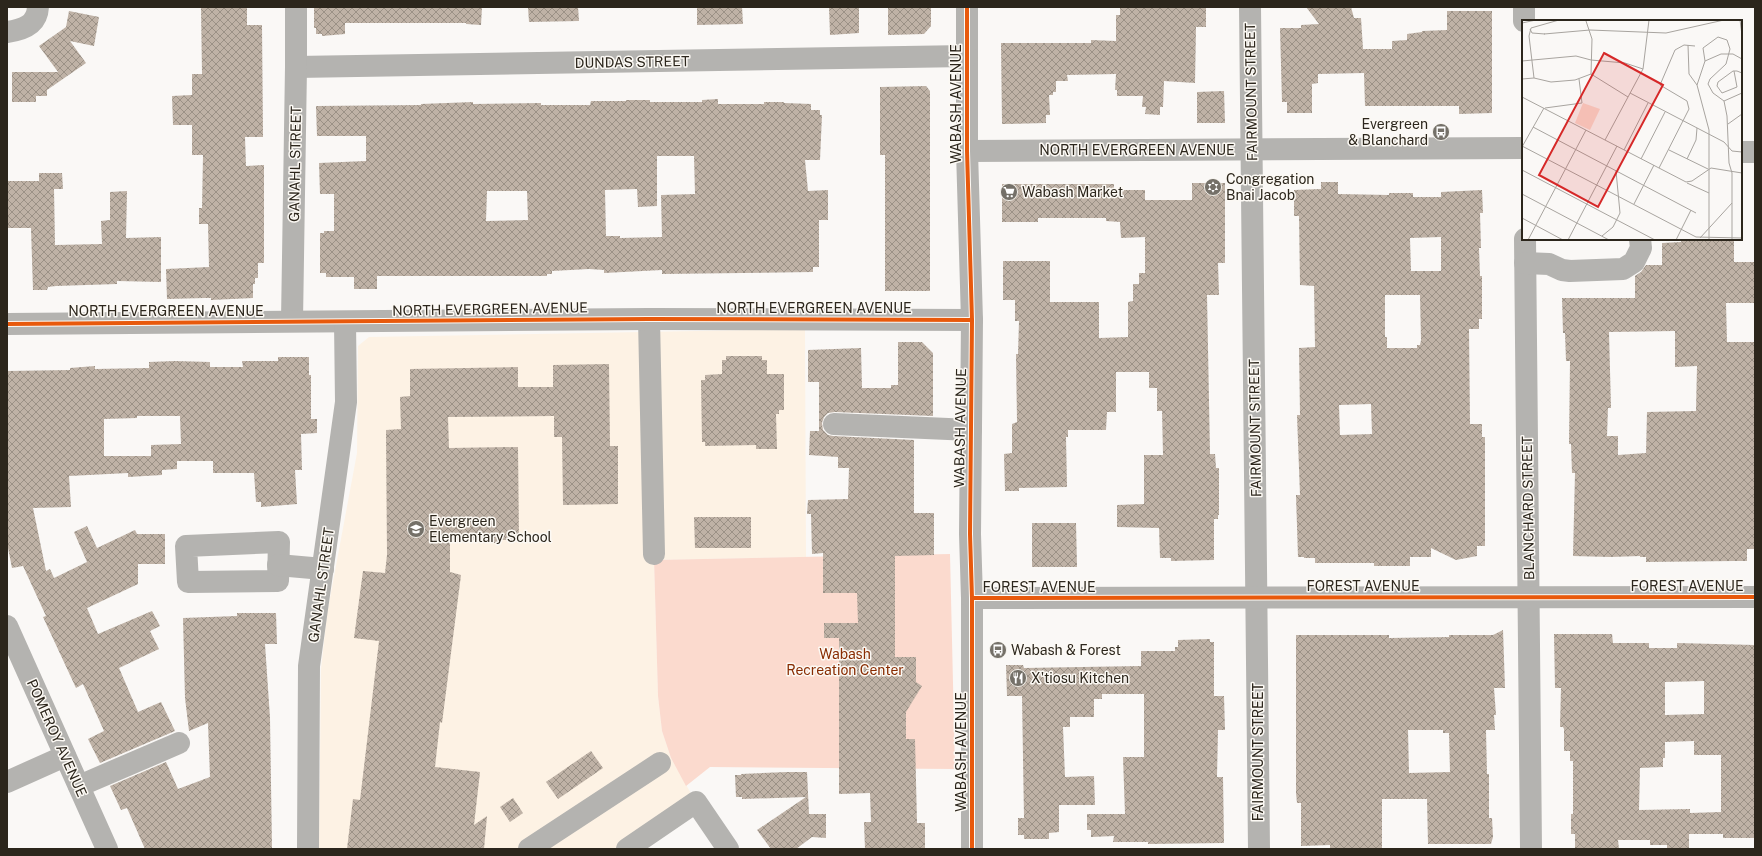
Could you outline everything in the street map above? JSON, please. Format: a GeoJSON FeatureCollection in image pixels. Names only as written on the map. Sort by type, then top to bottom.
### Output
{"type":"FeatureCollection","features":[{"type":"Feature","properties":{"kind":"street"},"geometry":{"type":"LineString","coordinates":[[7,32],[18,31],[31,24],[38,13],[38,7]]}},
{"type":"Feature","properties":{"kind":"street","name":"GANAHL STREET"},"geometry":{"type":"LineString","coordinates":[[292,321],[296,7]]}},
{"type":"Feature","properties":{"kind":"street","name":"WABASH AVENUE"},"geometry":{"type":"LineString","coordinates":[[966,7],[967,151],[972,320],[970,534],[972,598],[972,849]]}},
{"type":"Feature","properties":{"kind":"street"},"geometry":{"type":"LineString","coordinates":[[1524,7],[1524,20]]}},
{"type":"Feature","properties":{"kind":"street","name":"FAIRMOUNT STREET"},"geometry":{"type":"LineString","coordinates":[[1251,8],[1258,849]]}},
{"type":"Feature","properties":{"kind":"street","name":"DUNDAS STREET"},"geometry":{"type":"LineString","coordinates":[[296,67],[967,56]]}},
{"type":"Feature","properties":{"kind":"street","name":"NORTH EVERGREEN AVENUE"},"geometry":{"type":"LineString","coordinates":[[967,151],[1522,148]]}},
{"type":"Feature","properties":{"kind":"street"},"geometry":{"type":"LineString","coordinates":[[1742,152],[1755,152]]}},
{"type":"Feature","properties":{"kind":"street","name":"BLANCHARD STREET"},"geometry":{"type":"LineString","coordinates":[[1525,240],[1531,849]]}},
{"type":"Feature","properties":{"kind":"street"},"geometry":{"type":"LineString","coordinates":[[1525,263],[1550,265],[1562,270],[1570,271],[1623,269],[1634,262],[1641,248],[1640,240]]}},
{"type":"Feature","properties":{"kind":"street"},"geometry":{"type":"LineString","coordinates":[[649,319],[654,554]]}},
{"type":"Feature","properties":{"kind":"street","name":"NORTH EVERGREEN AVENUE"},"geometry":{"type":"LineString","coordinates":[[7,324],[649,319],[972,320]]}},
{"type":"Feature","properties":{"kind":"street","name":"GANAHL STREET"},"geometry":{"type":"LineString","coordinates":[[308,849],[309,666],[346,402],[345,322]]}},
{"type":"Feature","properties":{"kind":"street"},"geometry":{"type":"LineString","coordinates":[[834,424],[971,430]]}},
{"type":"Feature","properties":{"kind":"street"},"geometry":{"type":"LineString","coordinates":[[278,565],[323,569]]}},
{"type":"Feature","properties":{"kind":"street","name":"FOREST AVENUE"},"geometry":{"type":"LineString","coordinates":[[972,598],[1755,597]]}},
{"type":"Feature","properties":{"kind":"street","name":"POMEROY AVENUE"},"geometry":{"type":"LineString","coordinates":[[7,626],[107,849]]}},
{"type":"Feature","properties":{"kind":"street"},"geometry":{"type":"LineString","coordinates":[[79,786],[180,743]]}},
{"type":"Feature","properties":{"kind":"street"},"geometry":{"type":"LineString","coordinates":[[7,782],[65,756]]}},
{"type":"Feature","properties":{"kind":"street"},"geometry":{"type":"LineString","coordinates":[[528,849],[660,763]]}},
{"type":"Feature","properties":{"kind":"street"},"geometry":{"type":"LineString","coordinates":[[627,849],[696,802],[728,849]]}},
{"type":"Feature","properties":{"kind":"shaded area"},"geometry":{"type":"Polygon","coordinates":[[[805,329],[806,557],[654,560],[658,696],[662,731],[671,758],[693,797],[617,849],[319,849],[321,669],[327,614],[357,453],[358,346],[369,337],[805,329]]]}},
{"type":"Feature","properties":{"kind":"green space","name":"Wabash Recreation Center"},"geometry":{"type":"Polygon","coordinates":[[[950,554],[955,769],[710,767],[686,786],[671,758],[662,731],[658,696],[654,560],[950,554]]]}},
{"type":"Feature","properties":{"kind":"building"},"geometry":{"type":"Polygon","coordinates":[[[201,7],[247,7],[247,25],[262,25],[263,137],[245,137],[246,166],[264,165],[264,263],[258,263],[258,278],[255,278],[255,284],[253,284],[253,298],[211,300],[211,298],[167,299],[166,269],[209,267],[208,224],[199,224],[199,208],[202,208],[203,155],[192,155],[192,125],[173,125],[172,96],[192,95],[192,74],[202,74],[201,7]]]}},
{"type":"Feature","properties":{"kind":"building"},"geometry":{"type":"Polygon","coordinates":[[[314,7],[482,7],[481,25],[466,23],[345,23],[345,34],[322,36],[322,34],[316,34],[316,28],[314,28],[314,7]]]}},
{"type":"Feature","properties":{"kind":"building"},"geometry":{"type":"Polygon","coordinates":[[[528,7],[578,7],[579,21],[529,22],[528,7]]]}},
{"type":"Feature","properties":{"kind":"building"},"geometry":{"type":"Polygon","coordinates":[[[697,7],[742,7],[743,24],[697,25],[697,7]]]}},
{"type":"Feature","properties":{"kind":"building"},"geometry":{"type":"Polygon","coordinates":[[[829,7],[859,7],[859,33],[830,35],[829,7]]]}},
{"type":"Feature","properties":{"kind":"building"},"geometry":{"type":"Polygon","coordinates":[[[888,7],[931,7],[931,26],[924,34],[888,35],[888,7]]]}},
{"type":"Feature","properties":{"kind":"building"},"geometry":{"type":"Polygon","coordinates":[[[1120,7],[1206,7],[1206,27],[1196,27],[1195,83],[1164,81],[1163,107],[1160,107],[1160,115],[1145,114],[1146,107],[1142,107],[1143,96],[1117,96],[1117,90],[1115,90],[1116,74],[1067,75],[1068,81],[1056,81],[1056,92],[1053,92],[1053,95],[1049,95],[1050,115],[1046,115],[1046,123],[1002,124],[1001,43],[1091,43],[1091,40],[1116,41],[1116,15],[1120,15],[1120,7]]]}},
{"type":"Feature","properties":{"kind":"building"},"geometry":{"type":"Polygon","coordinates":[[[1306,7],[1351,7],[1354,18],[1361,18],[1363,49],[1392,49],[1392,41],[1407,40],[1407,34],[1422,31],[1447,30],[1447,11],[1492,11],[1492,113],[1459,114],[1459,106],[1365,106],[1364,73],[1318,74],[1318,83],[1312,84],[1312,113],[1287,113],[1287,102],[1282,102],[1280,28],[1301,28],[1301,25],[1319,24],[1306,7]]]}},
{"type":"Feature","properties":{"kind":"building"},"geometry":{"type":"Polygon","coordinates":[[[69,11],[99,17],[94,46],[70,41],[86,63],[47,90],[47,96],[36,96],[36,102],[12,102],[12,72],[58,72],[39,46],[66,27],[69,11]]]}},
{"type":"Feature","properties":{"kind":"building"},"geometry":{"type":"Polygon","coordinates":[[[926,86],[930,91],[930,291],[885,291],[885,155],[880,155],[880,87],[926,86]]]}},
{"type":"Feature","properties":{"kind":"building"},"geometry":{"type":"Polygon","coordinates":[[[1224,91],[1225,123],[1197,123],[1197,92],[1224,91]]]}},
{"type":"Feature","properties":{"kind":"building"},"geometry":{"type":"Polygon","coordinates":[[[718,99],[718,104],[764,104],[764,102],[784,102],[811,104],[811,110],[820,110],[820,115],[822,115],[820,160],[805,160],[808,191],[828,190],[828,220],[819,220],[819,267],[813,267],[813,272],[662,274],[662,270],[604,273],[604,270],[589,269],[552,271],[552,274],[547,274],[547,276],[377,276],[377,289],[354,289],[354,277],[326,277],[326,273],[320,273],[320,233],[324,233],[324,231],[334,231],[334,194],[320,194],[319,163],[366,161],[366,136],[317,136],[316,106],[421,105],[473,102],[473,104],[541,103],[541,105],[590,105],[591,101],[650,100],[650,102],[702,102],[702,100],[718,99]],[[657,156],[657,206],[638,207],[637,189],[605,190],[606,236],[620,236],[620,238],[662,237],[661,195],[695,194],[694,156],[657,156]],[[487,191],[486,221],[528,220],[527,191],[487,191]]]}},
{"type":"Feature","properties":{"kind":"building"},"geometry":{"type":"Polygon","coordinates":[[[39,173],[62,173],[63,189],[54,189],[55,245],[102,244],[101,221],[110,220],[110,192],[127,191],[126,238],[161,237],[161,282],[117,281],[117,284],[56,286],[48,287],[47,290],[33,290],[31,228],[7,228],[7,181],[39,181],[39,173]]]}},
{"type":"Feature","properties":{"kind":"building"},"geometry":{"type":"Polygon","coordinates":[[[1321,182],[1338,182],[1338,194],[1389,195],[1389,193],[1413,193],[1413,197],[1441,197],[1441,192],[1482,190],[1483,213],[1480,213],[1481,248],[1479,248],[1480,276],[1482,276],[1482,319],[1479,319],[1479,329],[1469,329],[1470,424],[1482,424],[1482,437],[1485,437],[1485,546],[1477,546],[1477,556],[1456,560],[1431,548],[1431,557],[1410,557],[1410,566],[1374,566],[1374,563],[1315,563],[1315,558],[1298,557],[1296,495],[1300,495],[1297,415],[1300,415],[1299,348],[1315,347],[1314,286],[1300,285],[1299,216],[1294,216],[1294,190],[1321,189],[1321,182]],[[1441,237],[1410,238],[1411,271],[1441,271],[1441,237]],[[1385,295],[1385,337],[1387,337],[1387,348],[1417,348],[1417,345],[1420,345],[1420,295],[1385,295]],[[1371,404],[1339,405],[1340,435],[1372,434],[1371,404]]]}},
{"type":"Feature","properties":{"kind":"building"},"geometry":{"type":"Polygon","coordinates":[[[1192,183],[1225,183],[1225,263],[1218,263],[1219,295],[1207,295],[1210,454],[1215,454],[1216,468],[1219,468],[1219,515],[1218,519],[1214,519],[1214,560],[1171,561],[1171,558],[1160,558],[1159,528],[1117,527],[1117,505],[1144,504],[1144,455],[1163,455],[1162,411],[1157,411],[1157,388],[1149,388],[1149,372],[1116,372],[1116,412],[1107,412],[1106,430],[1068,430],[1068,437],[1066,437],[1067,487],[1019,488],[1019,491],[1005,491],[1004,454],[1012,453],[1012,424],[1017,422],[1016,354],[1018,354],[1019,321],[1015,321],[1015,300],[1003,300],[1003,261],[1050,261],[1050,302],[1099,302],[1099,338],[1128,337],[1128,302],[1133,301],[1133,284],[1139,284],[1139,273],[1145,273],[1145,237],[1121,238],[1120,222],[1106,221],[1106,218],[1038,218],[1038,222],[1002,222],[1002,184],[1114,184],[1114,190],[1145,190],[1145,200],[1192,200],[1192,183]]]}},
{"type":"Feature","properties":{"kind":"building"},"geometry":{"type":"Polygon","coordinates":[[[1682,240],[1734,240],[1734,262],[1755,262],[1755,303],[1726,303],[1727,342],[1755,342],[1755,549],[1747,549],[1747,561],[1646,562],[1646,557],[1640,556],[1573,556],[1575,473],[1572,473],[1571,444],[1569,444],[1570,361],[1566,361],[1565,333],[1563,333],[1562,298],[1635,298],[1635,276],[1641,272],[1646,265],[1662,265],[1662,243],[1681,242],[1682,240]],[[1675,331],[1609,332],[1611,408],[1608,408],[1607,436],[1618,436],[1618,455],[1646,453],[1647,412],[1696,411],[1697,366],[1675,367],[1675,331]]]}},
{"type":"Feature","properties":{"kind":"building"},"geometry":{"type":"Polygon","coordinates":[[[898,342],[922,342],[933,353],[933,416],[835,412],[828,413],[824,417],[822,423],[823,430],[828,435],[833,436],[914,440],[914,513],[934,513],[934,555],[895,556],[895,657],[916,657],[916,682],[922,686],[906,712],[906,739],[915,739],[917,823],[925,823],[925,849],[865,849],[864,822],[871,822],[870,793],[839,794],[839,638],[824,638],[824,623],[858,623],[857,593],[823,593],[823,553],[812,554],[811,514],[807,514],[808,500],[848,499],[849,468],[838,468],[838,457],[809,455],[810,431],[819,431],[819,382],[808,382],[808,350],[861,348],[862,388],[891,388],[891,385],[898,385],[898,342]]]}},
{"type":"Feature","properties":{"kind":"building"},"geometry":{"type":"Polygon","coordinates":[[[726,356],[762,356],[762,360],[767,360],[767,374],[784,374],[784,410],[779,410],[779,414],[776,414],[777,449],[756,449],[756,445],[705,446],[705,442],[702,442],[701,380],[705,380],[705,375],[722,374],[722,360],[726,360],[726,356]]]}},
{"type":"Feature","properties":{"kind":"building"},"geometry":{"type":"Polygon","coordinates":[[[278,357],[309,357],[309,375],[311,375],[311,419],[317,419],[317,433],[301,434],[302,470],[295,470],[297,504],[261,507],[261,502],[256,502],[254,473],[213,473],[213,461],[177,461],[177,469],[162,470],[162,475],[128,477],[128,473],[69,476],[71,507],[33,508],[46,571],[50,569],[54,578],[87,562],[74,532],[87,526],[97,548],[135,530],[137,534],[165,534],[165,564],[138,564],[138,584],[87,608],[98,634],[152,611],[160,626],[150,631],[159,649],[119,668],[138,712],[161,702],[175,731],[100,763],[88,739],[104,731],[83,684],[76,688],[43,617],[46,616],[23,566],[12,568],[7,543],[7,371],[70,370],[70,368],[95,366],[95,369],[149,368],[149,362],[175,361],[210,362],[210,367],[243,367],[242,361],[278,361],[278,357]],[[137,416],[137,418],[104,419],[104,456],[151,456],[151,445],[181,444],[180,416],[137,416]]]}},
{"type":"Feature","properties":{"kind":"building"},"geometry":{"type":"Polygon","coordinates":[[[609,364],[610,446],[618,446],[618,504],[563,505],[562,437],[554,437],[554,416],[448,417],[449,448],[518,447],[519,540],[499,540],[499,543],[484,543],[484,540],[450,541],[450,572],[461,575],[435,767],[480,772],[474,825],[487,816],[484,849],[347,849],[353,799],[360,800],[379,641],[354,638],[363,571],[385,573],[387,555],[386,430],[401,429],[400,397],[410,396],[410,369],[518,367],[518,387],[553,387],[553,365],[609,364]]]}},
{"type":"Feature","properties":{"kind":"building"},"geometry":{"type":"Polygon","coordinates":[[[694,517],[751,517],[751,548],[695,548],[694,517]]]}},
{"type":"Feature","properties":{"kind":"building"},"geometry":{"type":"Polygon","coordinates":[[[1032,523],[1076,523],[1077,567],[1032,567],[1032,523]]]}},
{"type":"Feature","properties":{"kind":"building"},"geometry":{"type":"Polygon","coordinates":[[[237,613],[276,613],[277,644],[265,644],[270,718],[272,849],[145,849],[127,808],[121,810],[110,786],[166,762],[178,789],[210,777],[208,723],[189,731],[185,698],[183,618],[237,616],[237,613]]]}},
{"type":"Feature","properties":{"kind":"building"},"geometry":{"type":"Polygon","coordinates":[[[1503,630],[1505,688],[1494,688],[1496,715],[1494,715],[1495,730],[1486,730],[1487,774],[1489,774],[1489,818],[1492,818],[1493,837],[1491,844],[1428,844],[1427,799],[1382,799],[1382,849],[1330,849],[1330,845],[1301,846],[1301,803],[1297,803],[1296,793],[1296,635],[1389,635],[1389,638],[1449,637],[1449,635],[1493,635],[1503,630]],[[1408,730],[1409,773],[1450,772],[1449,733],[1443,733],[1443,730],[1408,730]]]}},
{"type":"Feature","properties":{"kind":"building"},"geometry":{"type":"Polygon","coordinates":[[[1554,634],[1612,634],[1613,643],[1649,643],[1649,648],[1677,648],[1677,643],[1755,645],[1755,838],[1723,838],[1723,834],[1689,834],[1689,849],[1667,849],[1667,845],[1650,845],[1650,840],[1618,840],[1619,849],[1575,849],[1575,834],[1571,834],[1571,814],[1573,814],[1573,761],[1570,761],[1570,751],[1564,751],[1564,729],[1563,727],[1560,727],[1561,688],[1555,688],[1554,634]],[[1704,681],[1665,682],[1665,715],[1704,714],[1704,681]],[[1694,741],[1665,742],[1665,758],[1663,758],[1663,767],[1640,768],[1639,810],[1690,809],[1690,813],[1721,812],[1721,755],[1694,755],[1694,741]]]}},
{"type":"Feature","properties":{"kind":"building"},"geometry":{"type":"Polygon","coordinates":[[[1210,639],[1210,642],[1214,642],[1214,696],[1224,696],[1225,730],[1218,730],[1217,777],[1223,777],[1224,843],[1148,844],[1148,842],[1113,842],[1114,836],[1091,837],[1091,830],[1087,830],[1087,814],[1125,814],[1123,757],[1144,757],[1144,694],[1102,694],[1102,699],[1094,699],[1094,717],[1070,717],[1070,727],[1063,727],[1065,777],[1094,776],[1095,805],[1059,805],[1059,832],[1049,833],[1049,839],[1024,839],[1024,835],[1018,835],[1018,818],[1024,818],[1022,696],[1007,696],[1006,665],[1023,665],[1024,668],[1141,666],[1141,651],[1175,651],[1175,647],[1178,647],[1178,640],[1210,639]]]}},
{"type":"Feature","properties":{"kind":"building"},"geometry":{"type":"Polygon","coordinates":[[[591,751],[603,768],[558,799],[546,782],[591,751]]]}},
{"type":"Feature","properties":{"kind":"building"},"geometry":{"type":"Polygon","coordinates":[[[807,772],[809,814],[826,814],[826,838],[812,837],[796,849],[771,849],[757,830],[806,797],[742,799],[742,797],[736,797],[735,775],[807,772]]]}},
{"type":"Feature","properties":{"kind":"building"},"geometry":{"type":"Polygon","coordinates":[[[513,798],[523,813],[510,822],[500,807],[513,798]]]}},
{"type":"Feature","properties":{"kind":"cycle path"},"geometry":{"type":"LineString","coordinates":[[967,7],[967,151],[972,320],[970,534],[972,598],[972,849]]}},
{"type":"Feature","properties":{"kind":"cycle path"},"geometry":{"type":"LineString","coordinates":[[7,324],[649,319],[972,320]]}},
{"type":"Feature","properties":{"kind":"cycle path"},"geometry":{"type":"LineString","coordinates":[[972,598],[1755,597]]}},
{"type":"Feature","properties":{"kind":"place","name":"Evergreen & Blanchard"},"geometry":{"type":"Point","coordinates":[1441,132]}},
{"type":"Feature","properties":{"kind":"place","name":"Congregation Bnai Jacob"},"geometry":{"type":"Point","coordinates":[1213,187]}},
{"type":"Feature","properties":{"kind":"place","name":"Wabash Market"},"geometry":{"type":"Point","coordinates":[1009,192]}},
{"type":"Feature","properties":{"kind":"place","name":"Evergreen Elementary School"},"geometry":{"type":"Point","coordinates":[416,529]}},
{"type":"Feature","properties":{"kind":"place","name":"Wabash & Forest"},"geometry":{"type":"Point","coordinates":[998,650]}},
{"type":"Feature","properties":{"kind":"place","name":"X'tiosu Kitchen"},"geometry":{"type":"Point","coordinates":[1018,678]}}]}
